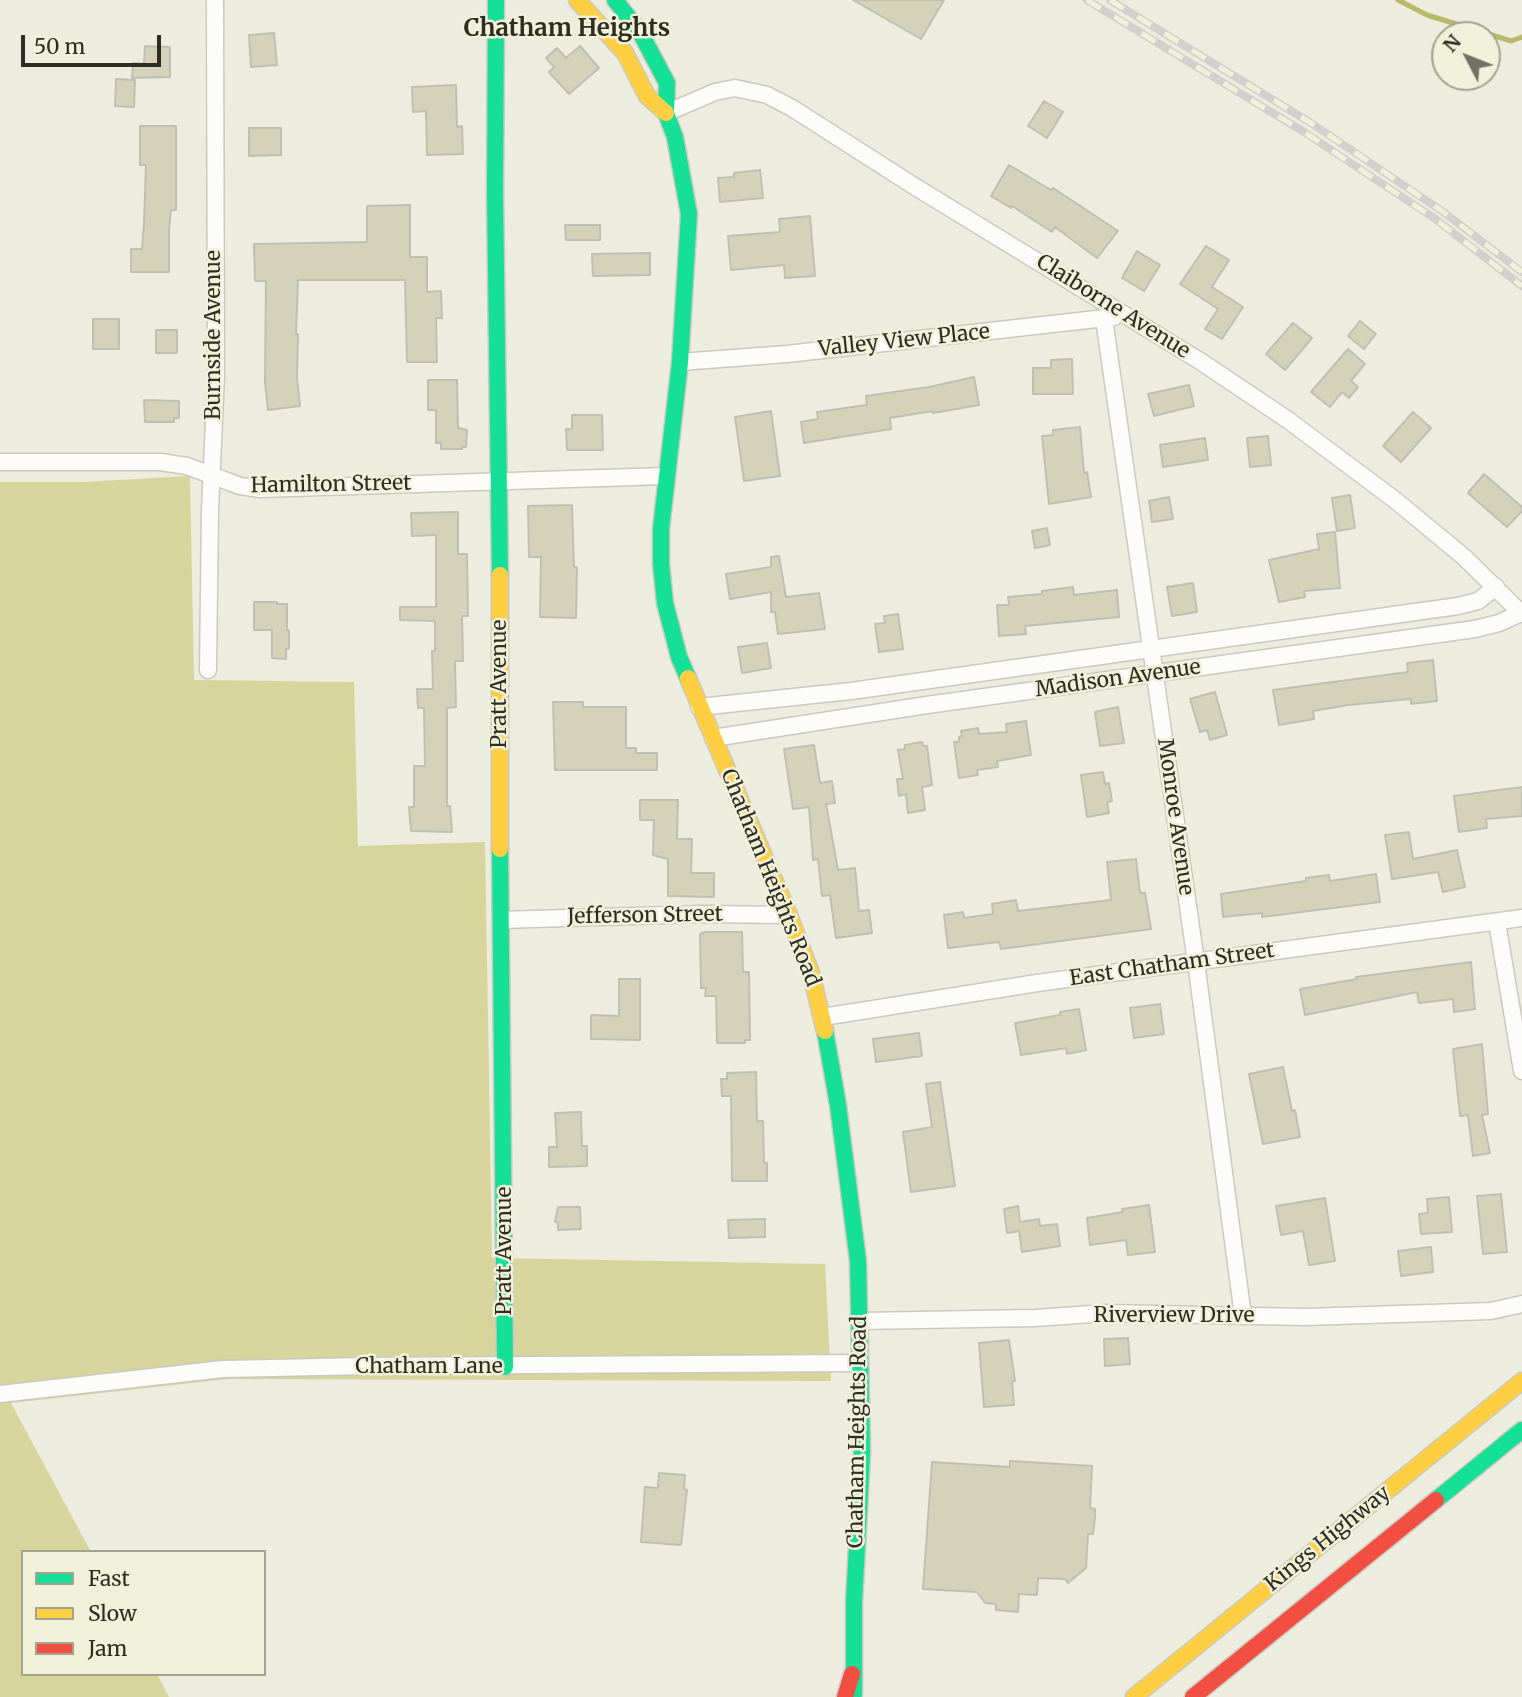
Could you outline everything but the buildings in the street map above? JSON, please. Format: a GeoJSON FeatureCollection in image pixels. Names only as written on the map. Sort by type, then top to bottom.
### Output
{"type":"FeatureCollection","features":[{"type":"Feature","properties":{"kind":"main road","name":"Pratt Avenue"},"geometry":{"type":"LineString","coordinates":[[496,0],[505,1367]]}},
{"type":"Feature","properties":{"kind":"main road","name":"Chatham Heights Road"},"geometry":{"type":"LineString","coordinates":[[577,0],[625,54],[647,96],[666,113]]}},
{"type":"Feature","properties":{"kind":"main road","name":"Chatham Heights Road"},"geometry":{"type":"LineString","coordinates":[[615,0],[640,32],[667,83],[666,113],[678,150],[690,214],[680,362],[665,475],[661,564],[665,603],[679,657],[811,973],[838,1105],[858,1261],[860,1321],[862,1452],[852,1674],[854,1697]]}},
{"type":"Feature","properties":{"kind":"main road","name":"Kings Highway"},"geometry":{"type":"LineString","coordinates":[[1135,1696],[1522,1381]]}},
{"type":"Feature","properties":{"kind":"main road","name":"Kings Highway"},"geometry":{"type":"LineString","coordinates":[[1193,1697],[1522,1430]]}},
{"type":"Feature","properties":{"kind":"main road"},"geometry":{"type":"LineString","coordinates":[[845,1697],[852,1674]]}},
{"type":"Feature","properties":{"kind":"street","name":"Burnside Avenue"},"geometry":{"type":"LineString","coordinates":[[208,670],[216,375],[215,0]]}},
{"type":"Feature","properties":{"kind":"street","name":"Claiborne Avenue"},"geometry":{"type":"LineString","coordinates":[[666,113],[724,90],[741,89],[768,95],[792,108],[1277,412],[1356,470],[1455,549],[1521,613]]}},
{"type":"Feature","properties":{"kind":"street","name":"Valley View Place"},"geometry":{"type":"LineString","coordinates":[[680,362],[787,354],[1127,316]]}},
{"type":"Feature","properties":{"kind":"street","name":"Monroe Avenue"},"geometry":{"type":"LineString","coordinates":[[1104,319],[1196,962],[1243,1316]]}},
{"type":"Feature","properties":{"kind":"street","name":"Hamilton Street"},"geometry":{"type":"LineString","coordinates":[[0,462],[160,462],[187,466],[240,486],[260,489],[665,475]]}},
{"type":"Feature","properties":{"kind":"street","name":"Madison Avenue"},"geometry":{"type":"LineString","coordinates":[[699,707],[851,691],[1458,606],[1478,601],[1496,587]]}},
{"type":"Feature","properties":{"kind":"street","name":"Madison Avenue"},"geometry":{"type":"LineString","coordinates":[[713,738],[926,705],[1475,629],[1499,623],[1521,613]]}},
{"type":"Feature","properties":{"kind":"street","name":"Jefferson Street"},"geometry":{"type":"LineString","coordinates":[[501,920],[700,914],[789,915]]}},
{"type":"Feature","properties":{"kind":"street","name":"East Chatham Street"},"geometry":{"type":"LineString","coordinates":[[822,1017],[1037,983],[1522,918]]}},
{"type":"Feature","properties":{"kind":"street"},"geometry":{"type":"LineString","coordinates":[[1497,922],[1522,1072]]}},
{"type":"Feature","properties":{"kind":"street","name":"Riverview Drive"},"geometry":{"type":"LineString","coordinates":[[860,1321],[1035,1318],[1120,1313],[1305,1317],[1487,1311],[1522,1304]]}},
{"type":"Feature","properties":{"kind":"street","name":"Chatham Lane"},"geometry":{"type":"LineString","coordinates":[[0,1394],[223,1370],[370,1366],[860,1363]]}},
{"type":"Feature","properties":{"kind":"shaded area"},"geometry":{"type":"Polygon","coordinates":[[[190,476],[194,680],[354,682],[358,846],[485,842],[492,1258],[825,1264],[831,1381],[228,1379],[11,1403],[90,1550],[21,1550],[21,1676],[158,1676],[169,1697],[0,1697],[0,482],[82,482],[190,476]]]}},
{"type":"Feature","properties":{"kind":"waterway"},"geometry":{"type":"LineString","coordinates":[[1398,0],[1427,15],[1511,41],[1522,37]]}},
{"type":"Feature","properties":{"kind":"railway"},"geometry":{"type":"LineString","coordinates":[[1087,0],[1304,132],[1434,218],[1522,286]]}},
{"type":"Feature","properties":{"kind":"railway"},"geometry":{"type":"LineString","coordinates":[[1110,0],[1311,123],[1442,211],[1522,272]]}},
{"type":"Feature","properties":{"kind":"traffic: fast"},"geometry":{"type":"LineString","coordinates":[[496,0],[495,193],[500,575]]}},
{"type":"Feature","properties":{"kind":"traffic: fast"},"geometry":{"type":"LineString","coordinates":[[615,0],[640,32],[667,83],[666,113],[675,137],[689,214],[680,362],[661,529],[665,603],[679,657],[688,678]]}},
{"type":"Feature","properties":{"kind":"traffic: fast"},"geometry":{"type":"LineString","coordinates":[[500,849],[505,1367]]}},
{"type":"Feature","properties":{"kind":"traffic: fast"},"geometry":{"type":"LineString","coordinates":[[825,1031],[838,1105],[858,1261],[862,1453],[854,1602],[854,1694]]}},
{"type":"Feature","properties":{"kind":"traffic: fast"},"geometry":{"type":"LineString","coordinates":[[1436,1500],[1522,1430]]}},
{"type":"Feature","properties":{"kind":"traffic: slow"},"geometry":{"type":"LineString","coordinates":[[577,0],[625,53],[647,96],[666,113]]}},
{"type":"Feature","properties":{"kind":"traffic: slow"},"geometry":{"type":"LineString","coordinates":[[500,575],[500,849]]}},
{"type":"Feature","properties":{"kind":"traffic: slow"},"geometry":{"type":"LineString","coordinates":[[688,678],[789,915],[811,973],[825,1031]]}},
{"type":"Feature","properties":{"kind":"traffic: slow"},"geometry":{"type":"LineString","coordinates":[[1134,1697],[1522,1381]]}},
{"type":"Feature","properties":{"kind":"traffic: jam"},"geometry":{"type":"LineString","coordinates":[[1193,1697],[1436,1500]]}},
{"type":"Feature","properties":{"kind":"traffic: jam"},"geometry":{"type":"LineString","coordinates":[[845,1697],[852,1674]]}},
{"type":"Feature","properties":{"kind":"district","name":"Chatham Heights"},"geometry":{"type":"Point","coordinates":[567,29]}}]}
